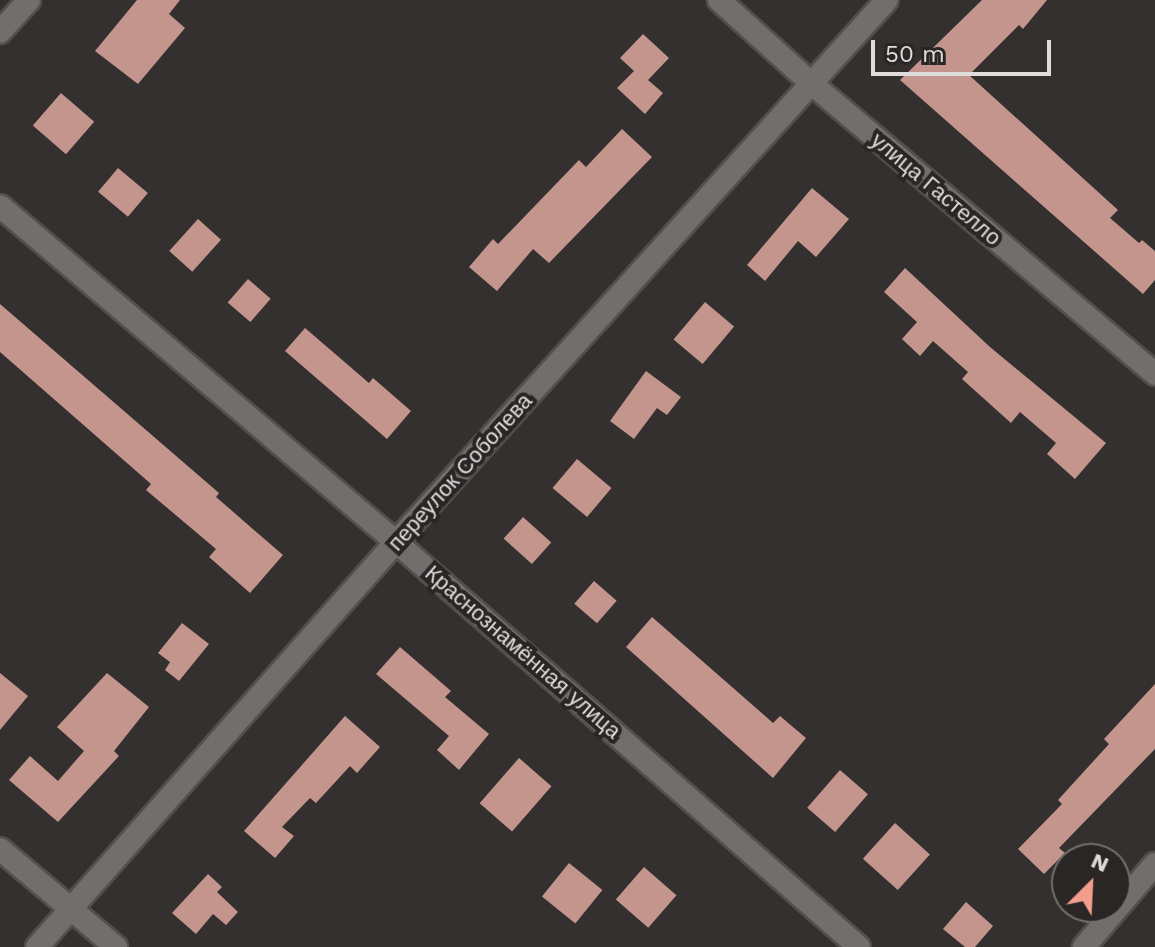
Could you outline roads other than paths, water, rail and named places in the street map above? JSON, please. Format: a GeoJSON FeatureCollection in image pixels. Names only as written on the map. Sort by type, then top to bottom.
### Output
{"type":"FeatureCollection","features":[{"type":"Feature","properties":{"kind":"main road"},"geometry":{"type":"LineString","coordinates":[[0,32],[29,0]]}},
{"type":"Feature","properties":{"kind":"main road","name":"улица Гастелло"},"geometry":{"type":"LineString","coordinates":[[719,0],[812,84],[1155,374]]}},
{"type":"Feature","properties":{"kind":"main road","name":"переулок Соболева"},"geometry":{"type":"LineString","coordinates":[[37,947],[396,542],[887,0]]}},
{"type":"Feature","properties":{"kind":"main road","name":"Краснознамённая улица"},"geometry":{"type":"LineString","coordinates":[[0,206],[396,542],[859,947]]}},
{"type":"Feature","properties":{"kind":"main road"},"geometry":{"type":"LineString","coordinates":[[0,849],[116,947]]}},
{"type":"Feature","properties":{"kind":"main road"},"geometry":{"type":"LineString","coordinates":[[1084,947],[1155,864]]}}]}
